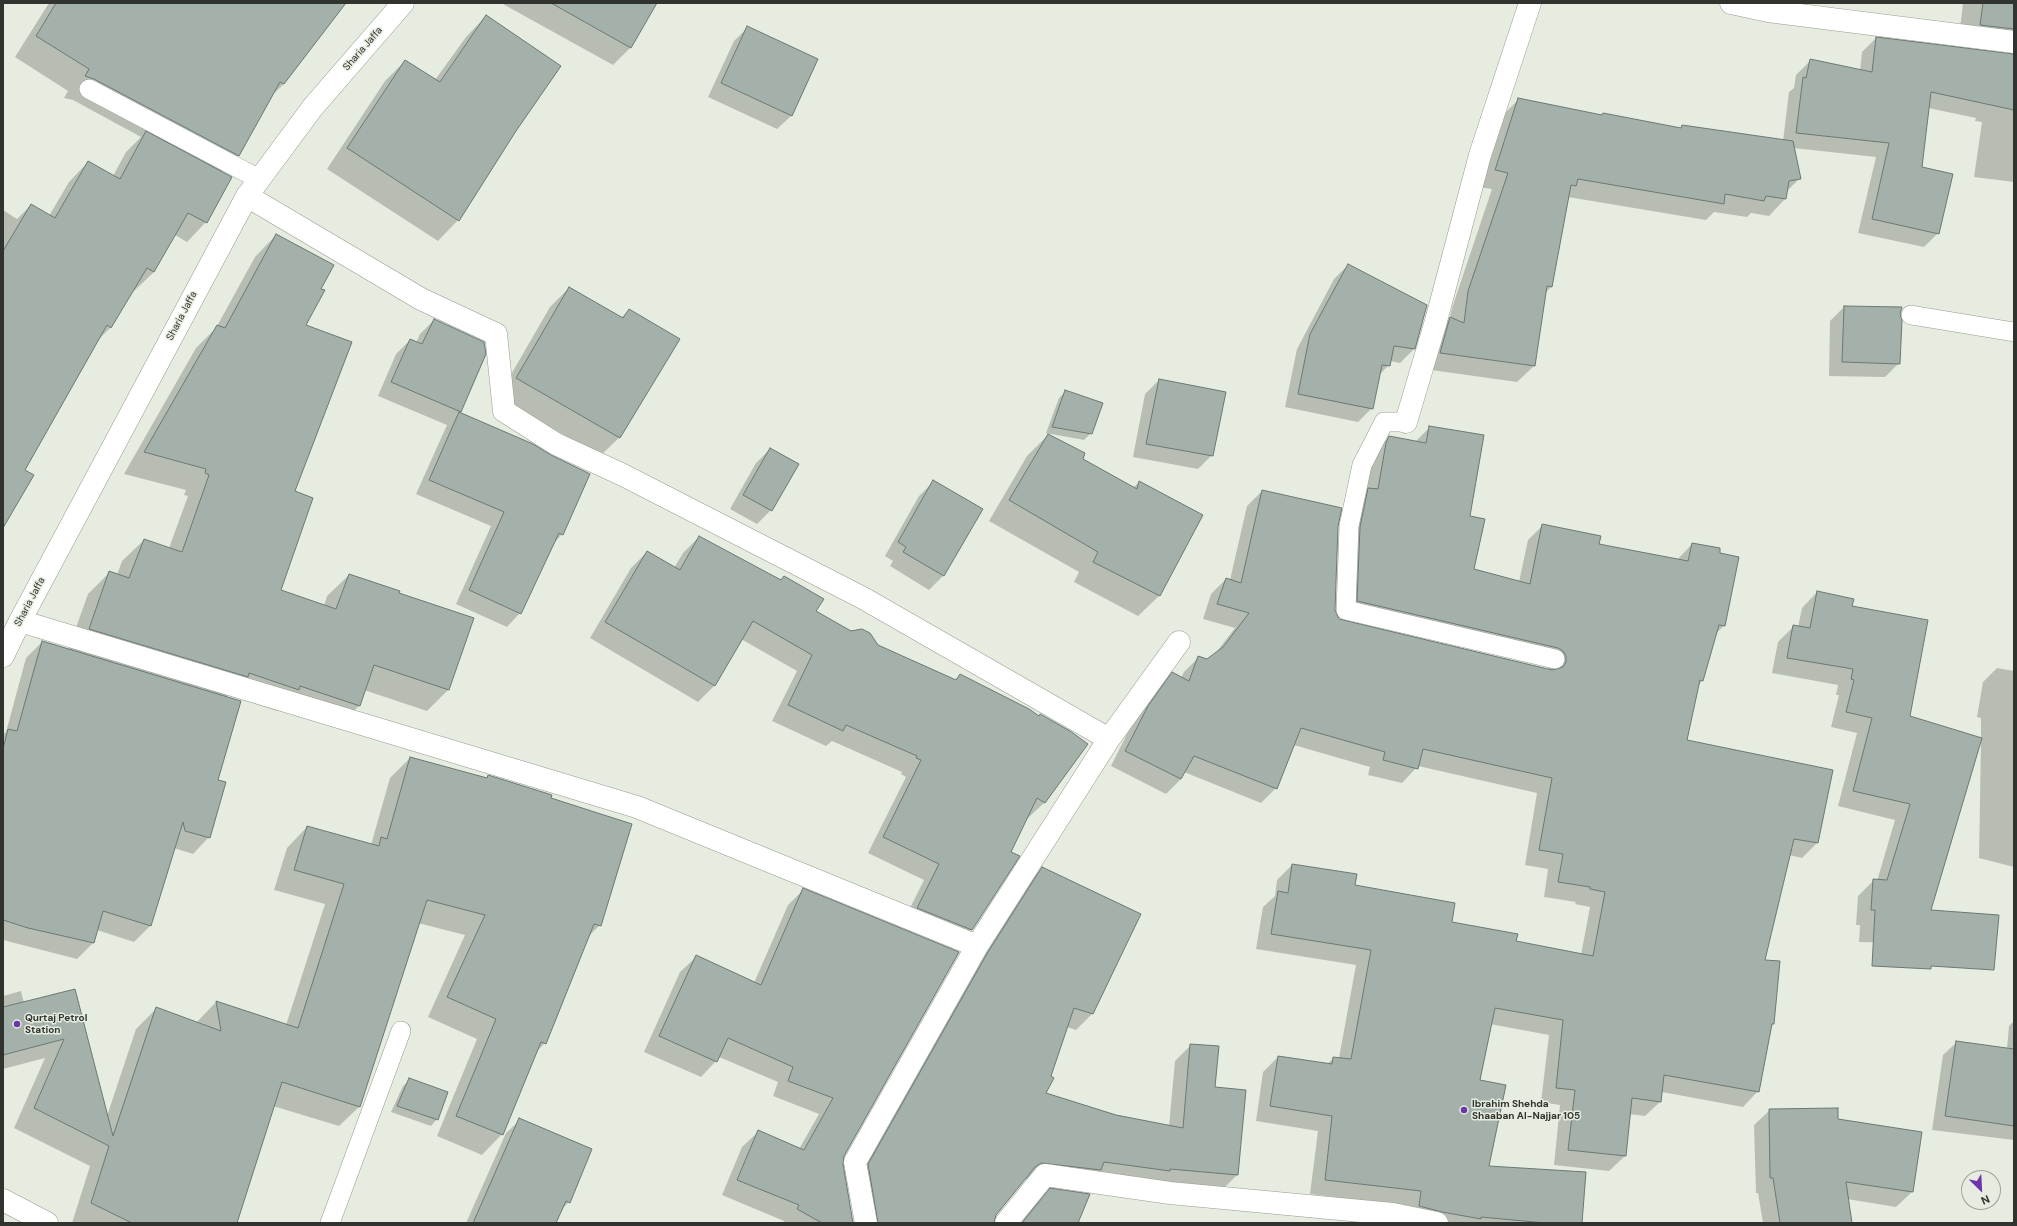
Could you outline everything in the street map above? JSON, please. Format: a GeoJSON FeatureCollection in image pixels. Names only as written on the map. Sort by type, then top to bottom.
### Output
{"type":"FeatureCollection","features":[{"type":"Feature","properties":{"kind":"street","name":"Sharia Jaffa"},"geometry":{"type":"LineString","coordinates":[[3,656],[20,621],[253,188],[313,107],[403,3]]}},
{"type":"Feature","properties":{"kind":"street"},"geometry":{"type":"LineString","coordinates":[[1406,422],[1436,321],[1480,155],[1530,3]]}},
{"type":"Feature","properties":{"kind":"street"},"geometry":{"type":"LineString","coordinates":[[1731,3],[1768,11],[2014,42]]}},
{"type":"Feature","properties":{"kind":"street"},"geometry":{"type":"LineString","coordinates":[[253,188],[421,299],[496,334],[504,412],[556,444],[623,475],[863,598],[1109,739]]}},
{"type":"Feature","properties":{"kind":"street"},"geometry":{"type":"LineString","coordinates":[[20,621],[637,807],[977,946]]}},
{"type":"Feature","properties":{"kind":"street"},"geometry":{"type":"LineString","coordinates":[[866,1223],[855,1162],[977,946],[1109,739],[1179,642]]}},
{"type":"Feature","properties":{"kind":"street"},"geometry":{"type":"LineString","coordinates":[[1006,1223],[1045,1175],[1170,1193],[1393,1214],[1437,1223]]}},
{"type":"Feature","properties":{"kind":"street"},"geometry":{"type":"LineString","coordinates":[[3,1200],[47,1223]]}},
{"type":"Feature","properties":{"kind":"lane"},"geometry":{"type":"LineString","coordinates":[[89,89],[253,188]]}},
{"type":"Feature","properties":{"kind":"lane"},"geometry":{"type":"LineString","coordinates":[[1911,315],[2014,332]]}},
{"type":"Feature","properties":{"kind":"lane"},"geometry":{"type":"LineString","coordinates":[[1406,422],[1384,422],[1362,465],[1349,526],[1346,610],[1555,659]]}},
{"type":"Feature","properties":{"kind":"lane"},"geometry":{"type":"LineString","coordinates":[[330,1223],[401,1031]]}},
{"type":"Feature","properties":{"kind":"building"},"geometry":{"type":"Polygon","coordinates":[[[56,3],[346,3],[284,84],[280,82],[239,156],[94,79],[85,76],[89,69],[36,36],[56,3]]]}},
{"type":"Feature","properties":{"kind":"building"},"geometry":{"type":"Polygon","coordinates":[[[551,3],[657,3],[631,48],[551,3]]]}},
{"type":"Feature","properties":{"kind":"building"},"geometry":{"type":"Polygon","coordinates":[[[1983,3],[2014,3],[2014,29],[1980,25],[1983,3]]]}},
{"type":"Feature","properties":{"kind":"building"},"geometry":{"type":"Polygon","coordinates":[[[486,15],[561,66],[516,131],[459,221],[347,148],[405,60],[440,82],[486,15]]]}},
{"type":"Feature","properties":{"kind":"building"},"geometry":{"type":"Polygon","coordinates":[[[747,26],[818,59],[792,116],[721,83],[747,26]]]}},
{"type":"Feature","properties":{"kind":"building"},"geometry":{"type":"Polygon","coordinates":[[[1876,37],[2014,54],[2014,110],[1931,92],[1922,167],[1953,174],[1939,234],[1872,219],[1889,143],[1796,133],[1803,77],[1806,78],[1810,59],[1872,72],[1876,37]]]}},
{"type":"Feature","properties":{"kind":"building"},"geometry":{"type":"Polygon","coordinates":[[[1518,98],[1602,115],[1603,113],[1681,128],[1682,125],[1793,141],[1801,179],[1789,181],[1786,199],[1766,196],[1764,201],[1725,194],[1724,204],[1578,179],[1576,186],[1571,185],[1552,287],[1547,286],[1535,366],[1440,353],[1450,317],[1464,323],[1468,291],[1508,173],[1495,170],[1518,98]]]}},
{"type":"Feature","properties":{"kind":"building"},"geometry":{"type":"Polygon","coordinates":[[[146,131],[232,177],[207,223],[188,213],[154,272],[147,268],[111,328],[107,325],[25,470],[34,475],[3,528],[3,251],[31,204],[55,218],[88,161],[120,179],[146,131]]]}},
{"type":"Feature","properties":{"kind":"building"},"geometry":{"type":"Polygon","coordinates":[[[276,234],[334,265],[321,289],[325,290],[306,325],[352,342],[295,491],[313,498],[281,590],[336,609],[349,574],[400,591],[399,593],[474,618],[449,690],[374,665],[360,706],[300,686],[299,690],[249,673],[248,677],[89,629],[109,571],[129,578],[144,539],[182,552],[209,475],[205,473],[206,469],[144,452],[217,325],[225,328],[276,234]]]}},
{"type":"Feature","properties":{"kind":"building"},"geometry":{"type":"Polygon","coordinates":[[[1348,264],[1427,305],[1415,349],[1394,346],[1390,366],[1382,365],[1373,409],[1298,394],[1310,334],[1348,264]]]}},
{"type":"Feature","properties":{"kind":"building"},"geometry":{"type":"Polygon","coordinates":[[[569,287],[623,318],[629,309],[680,339],[620,438],[516,378],[569,287]]]}},
{"type":"Feature","properties":{"kind":"building"},"geometry":{"type":"Polygon","coordinates":[[[1844,306],[1902,307],[1900,314],[1902,320],[1900,364],[1842,362],[1844,306]]]}},
{"type":"Feature","properties":{"kind":"building"},"geometry":{"type":"Polygon","coordinates":[[[434,319],[484,342],[486,354],[461,412],[391,382],[410,339],[422,344],[434,319]]]}},
{"type":"Feature","properties":{"kind":"building"},"geometry":{"type":"Polygon","coordinates":[[[1159,379],[1226,392],[1213,456],[1146,444],[1159,379]]]}},
{"type":"Feature","properties":{"kind":"building"},"geometry":{"type":"Polygon","coordinates":[[[1065,390],[1103,403],[1092,434],[1052,427],[1065,390]]]}},
{"type":"Feature","properties":{"kind":"building"},"geometry":{"type":"Polygon","coordinates":[[[459,412],[533,444],[551,455],[590,474],[563,535],[559,533],[521,614],[469,590],[504,512],[429,480],[459,412]]]}},
{"type":"Feature","properties":{"kind":"building"},"geometry":{"type":"Polygon","coordinates":[[[1429,426],[1484,435],[1470,516],[1485,519],[1474,569],[1530,584],[1542,524],[1601,536],[1599,544],[1688,561],[1692,543],[1720,548],[1720,553],[1739,557],[1725,626],[1719,625],[1703,681],[1700,680],[1687,740],[1833,770],[1818,843],[1794,839],[1765,960],[1780,961],[1774,1024],[1772,1024],[1759,1092],[1664,1075],[1661,1102],[1632,1098],[1626,1156],[1568,1150],[1575,1090],[1556,1088],[1563,1020],[1495,1008],[1480,1080],[1506,1085],[1489,1166],[1586,1172],[1582,1223],[1545,1223],[1481,1217],[1481,1219],[1419,1206],[1421,1191],[1325,1180],[1332,1116],[1270,1106],[1278,1056],[1332,1064],[1333,1057],[1351,1059],[1371,950],[1271,934],[1278,891],[1288,893],[1292,864],[1357,874],[1355,885],[1455,903],[1452,922],[1518,934],[1516,941],[1593,956],[1605,892],[1590,889],[1590,887],[1558,882],[1563,854],[1539,850],[1552,778],[1423,749],[1418,769],[1383,760],[1385,752],[1301,728],[1277,789],[1194,756],[1181,779],[1125,751],[1148,706],[1172,672],[1189,681],[1198,656],[1207,659],[1223,647],[1249,613],[1217,604],[1226,578],[1241,583],[1262,490],[1342,508],[1338,526],[1335,610],[1339,619],[1552,670],[1563,667],[1566,662],[1566,656],[1563,651],[1558,648],[1357,601],[1360,527],[1368,488],[1378,489],[1386,443],[1389,436],[1426,443],[1429,426]]]}},
{"type":"Feature","properties":{"kind":"building"},"geometry":{"type":"Polygon","coordinates":[[[1048,434],[1085,453],[1083,459],[1137,489],[1139,481],[1203,515],[1160,596],[1093,562],[1098,552],[1009,500],[1048,434]]]}},
{"type":"Feature","properties":{"kind":"building"},"geometry":{"type":"Polygon","coordinates":[[[770,448],[799,464],[772,511],[743,495],[770,448]]]}},
{"type":"Feature","properties":{"kind":"building"},"geometry":{"type":"Polygon","coordinates":[[[933,480],[983,509],[944,576],[903,552],[906,547],[898,542],[933,480]]]}},
{"type":"Feature","properties":{"kind":"building"},"geometry":{"type":"Polygon","coordinates":[[[699,536],[781,580],[784,576],[824,599],[816,611],[851,631],[862,629],[870,633],[878,645],[956,680],[960,674],[1029,709],[1039,716],[1040,714],[1070,731],[1088,744],[1045,803],[1037,798],[1011,852],[1020,856],[972,930],[917,908],[939,864],[883,837],[921,760],[916,758],[917,756],[846,725],[843,731],[788,705],[812,655],[753,621],[715,686],[605,622],[647,551],[680,570],[699,536]]]}},
{"type":"Feature","properties":{"kind":"building"},"geometry":{"type":"Polygon","coordinates":[[[1817,591],[1854,599],[1852,606],[1928,620],[1910,716],[1982,738],[1931,910],[1999,915],[1994,970],[1931,966],[1931,969],[1872,966],[1875,910],[1871,910],[1873,879],[1887,880],[1910,804],[1853,791],[1872,718],[1846,712],[1854,680],[1851,679],[1853,669],[1787,658],[1793,625],[1810,628],[1817,591]]]}},
{"type":"Feature","properties":{"kind":"building"},"geometry":{"type":"Polygon","coordinates":[[[42,641],[241,701],[218,780],[226,782],[210,838],[185,831],[183,822],[151,926],[103,911],[94,943],[28,928],[3,920],[3,749],[8,729],[17,731],[42,641]]]}},
{"type":"Feature","properties":{"kind":"building"},"geometry":{"type":"Polygon","coordinates":[[[410,757],[487,778],[488,775],[552,795],[551,798],[632,824],[601,926],[594,924],[546,1044],[541,1042],[503,1135],[456,1116],[496,1019],[447,997],[485,915],[427,900],[360,1107],[282,1082],[237,1223],[132,1223],[91,1203],[109,1146],[34,1108],[64,1039],[3,1055],[3,1007],[75,989],[113,1136],[156,1007],[221,1031],[216,1001],[298,1028],[344,884],[294,870],[307,826],[379,846],[381,837],[387,839],[410,757]]]}},
{"type":"Feature","properties":{"kind":"building"},"geometry":{"type":"Polygon","coordinates":[[[1042,867],[1141,914],[1093,1014],[1074,1008],[1051,1076],[1054,1078],[1046,1093],[1116,1115],[1183,1128],[1190,1044],[1219,1046],[1215,1087],[1246,1090],[1238,1175],[1170,1169],[1170,1171],[1104,1162],[1101,1170],[1041,1163],[1035,1167],[996,1215],[994,1223],[878,1223],[868,1164],[988,952],[1042,867]]]}},
{"type":"Feature","properties":{"kind":"building"},"geometry":{"type":"Polygon","coordinates":[[[803,888],[959,952],[844,1156],[843,1164],[853,1223],[822,1223],[797,1209],[799,1205],[737,1180],[758,1130],[804,1150],[833,1098],[788,1081],[793,1067],[728,1038],[717,1062],[659,1036],[696,955],[761,985],[803,888]]]}},
{"type":"Feature","properties":{"kind":"building"},"geometry":{"type":"Polygon","coordinates":[[[1956,1041],[2014,1049],[2014,1126],[1945,1116],[1956,1041]]]}},
{"type":"Feature","properties":{"kind":"building"},"geometry":{"type":"Polygon","coordinates":[[[409,1078],[448,1092],[438,1120],[397,1106],[409,1078]]]}},
{"type":"Feature","properties":{"kind":"building"},"geometry":{"type":"Polygon","coordinates":[[[1838,1108],[1838,1119],[1922,1132],[1913,1192],[1846,1182],[1852,1223],[1780,1223],[1773,1178],[1770,1178],[1769,1109],[1838,1108]]]}},
{"type":"Feature","properties":{"kind":"building"},"geometry":{"type":"Polygon","coordinates":[[[519,1118],[592,1149],[570,1203],[566,1201],[556,1223],[473,1223],[519,1118]]]}},
{"type":"Feature","properties":{"kind":"building"},"geometry":{"type":"Polygon","coordinates":[[[1050,1188],[1090,1194],[1078,1223],[1022,1223],[1050,1188]]]}},
{"type":"Feature","properties":{"kind":"place","name":"Qurtaj Petrol Station"},"geometry":{"type":"Point","coordinates":[17,1024]}},
{"type":"Feature","properties":{"kind":"place","name":"Ibrahim Shehda Shaaban Al-Najjar 105"},"geometry":{"type":"Point","coordinates":[1464,1110]}}]}
